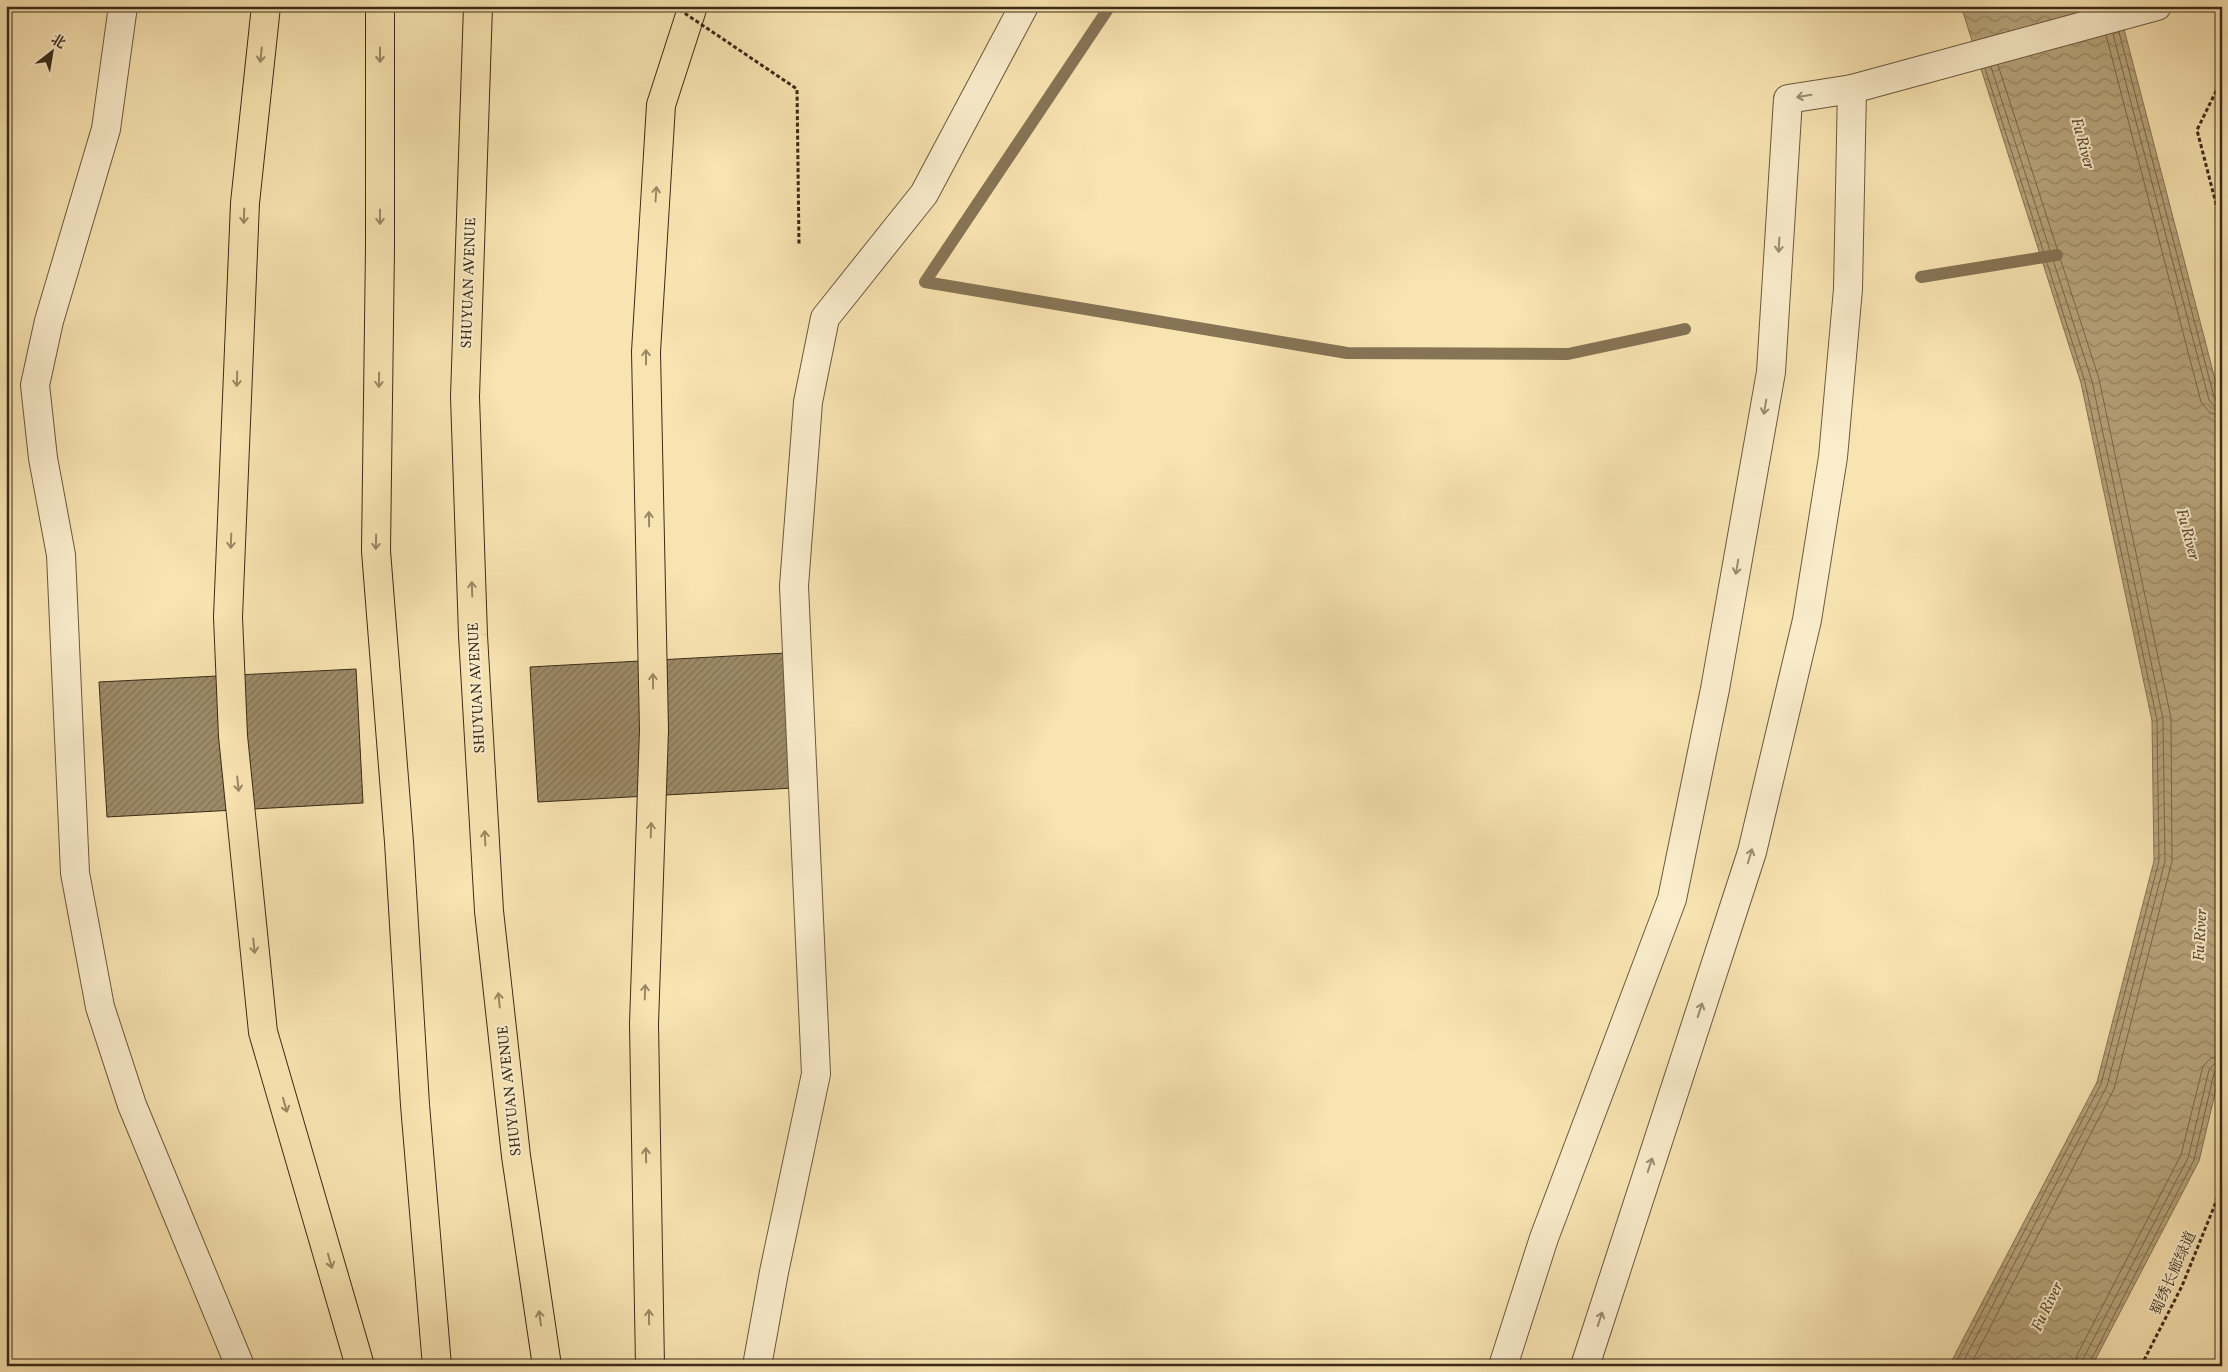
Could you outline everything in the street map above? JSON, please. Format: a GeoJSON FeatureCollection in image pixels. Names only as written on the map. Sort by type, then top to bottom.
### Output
{"type":"FeatureCollection","features":[{"type":"Feature","properties":{"kind":"highway"},"geometry":{"type":"LineString","coordinates":[[266,6],[244,213],[228,617],[233,736],[263,1032],[360,1366]]}},
{"type":"Feature","properties":{"kind":"highway"},"geometry":{"type":"LineString","coordinates":[[380,6],[380,248],[376,551],[399,842],[415,1105],[437,1366]]}},
{"type":"Feature","properties":{"kind":"highway","name":"SHUYUAN AVENUE"},"geometry":{"type":"LineString","coordinates":[[478,6],[465,397],[473,635],[489,911],[516,1156],[547,1366]]}},
{"type":"Feature","properties":{"kind":"highway"},"geometry":{"type":"LineString","coordinates":[[650,1366],[644,1024],[654,730],[646,352],[662,105],[692,6]]}},
{"type":"Feature","properties":{"kind":"street"},"geometry":{"type":"LineString","coordinates":[[123,6],[106,129],[49,321],[35,385],[43,458],[60,555],[75,873],[100,1007],[132,1105],[240,1366]]}},
{"type":"Feature","properties":{"kind":"street"},"geometry":{"type":"LineString","coordinates":[[757,1366],[774,1272],[816,1074],[794,586],[808,402],[824,318],[924,194],[1024,6]]}},
{"type":"Feature","properties":{"kind":"street"},"geometry":{"type":"LineString","coordinates":[[1503,1366],[1544,1238],[1672,899],[1715,689],[1772,372],[1788,99],[1852,89],[2151,8]]}},
{"type":"Feature","properties":{"kind":"street"},"geometry":{"type":"LineString","coordinates":[[1585,1366],[1752,852],[1807,620],[1833,457],[1848,289],[1852,89]]}},
{"type":"Feature","properties":{"kind":"path"},"geometry":{"type":"LineString","coordinates":[[674,6],[797,89],[799,244]]}},
{"type":"Feature","properties":{"kind":"path"},"geometry":{"type":"LineString","coordinates":[[2222,79],[2197,130],[2222,227]]}},
{"type":"Feature","properties":{"kind":"path","name":"蜀绣长廊绿道"},"geometry":{"type":"LineString","coordinates":[[2141,1366],[2182,1286],[2222,1187]]}},
{"type":"Feature","properties":{"kind":"water","name":"Fu River"},"geometry":{"type":"Polygon","coordinates":[[[1961,6],[2118,6],[2222,406],[2222,1064],[2199,1161],[2092,1366],[1949,1366],[2097,1082],[2154,861],[2152,721],[2081,383],[1961,6]]]}},
{"type":"Feature","properties":{"kind":"building"},"geometry":{"type":"Polygon","coordinates":[[[786,653],[794,788],[538,802],[530,667],[786,653]]]}},
{"type":"Feature","properties":{"kind":"building"},"geometry":{"type":"Polygon","coordinates":[[[356,669],[363,803],[107,817],[99,682],[356,669]]]}},
{"type":"Feature","properties":{"kind":"waterway"},"geometry":{"type":"LineString","coordinates":[[1110,6],[925,282],[1347,353],[1568,354],[1685,329]]}},
{"type":"Feature","properties":{"kind":"waterway"},"geometry":{"type":"LineString","coordinates":[[1921,277],[2057,255]]}}]}
